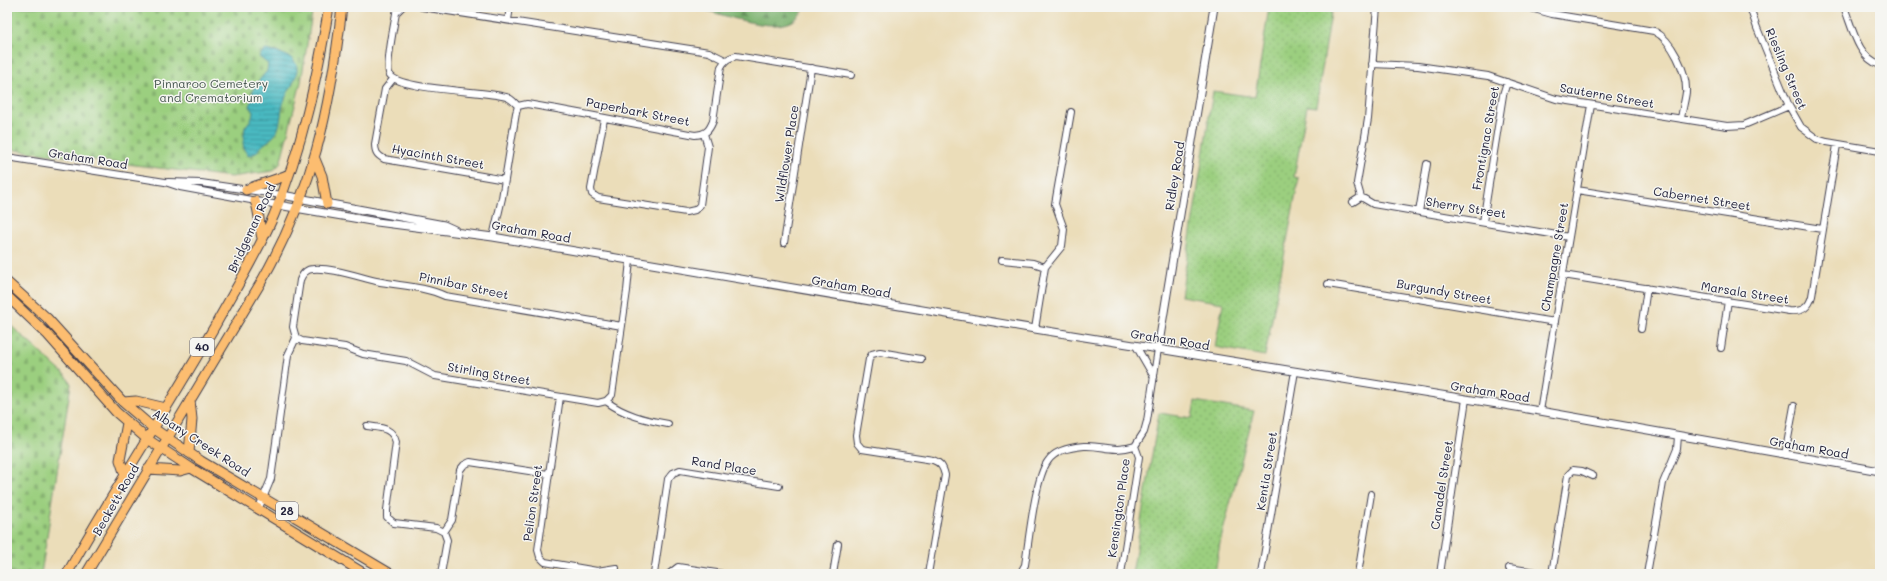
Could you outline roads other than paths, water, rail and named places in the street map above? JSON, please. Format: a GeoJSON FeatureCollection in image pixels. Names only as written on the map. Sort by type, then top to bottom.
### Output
{"type":"FeatureCollection","features":[{"type":"Feature","properties":{"kind":"main road","name":"Bridgeman Road"},"geometry":{"type":"LineString","coordinates":[[147,439],[238,286],[278,205],[304,128],[320,57],[329,7]]}},
{"type":"Feature","properties":{"kind":"main road","name":"40"},"geometry":{"type":"LineString","coordinates":[[166,438],[271,265],[301,199],[315,160],[327,111],[342,7]]}},
{"type":"Feature","properties":{"kind":"main road"},"geometry":{"type":"LineString","coordinates":[[320,57],[335,59]]}},
{"type":"Feature","properties":{"kind":"main road"},"geometry":{"type":"LineString","coordinates":[[315,160],[322,176],[327,204]]}},
{"type":"Feature","properties":{"kind":"main road"},"geometry":{"type":"LineString","coordinates":[[246,190],[257,184],[278,179],[289,174]]}},
{"type":"Feature","properties":{"kind":"main road"},"geometry":{"type":"LineString","coordinates":[[255,201],[258,209],[259,226],[262,238]]}},
{"type":"Feature","properties":{"kind":"main road","name":"Albany Creek Road"},"geometry":{"type":"LineString","coordinates":[[7,282],[47,318],[123,402],[166,438],[188,453],[391,574]]}},
{"type":"Feature","properties":{"kind":"main road","name":"28"},"geometry":{"type":"LineString","coordinates":[[7,296],[48,335],[127,423],[147,439],[258,510],[365,574]]}},
{"type":"Feature","properties":{"kind":"main road"},"geometry":{"type":"LineString","coordinates":[[188,453],[192,419],[190,400]]}},
{"type":"Feature","properties":{"kind":"main road"},"geometry":{"type":"LineString","coordinates":[[123,402],[136,402],[166,408]]}},
{"type":"Feature","properties":{"kind":"main road"},"geometry":{"type":"LineString","coordinates":[[126,476],[120,460],[127,423]]}},
{"type":"Feature","properties":{"kind":"main road","name":"Beckett Road"},"geometry":{"type":"LineString","coordinates":[[86,574],[166,438]]}},
{"type":"Feature","properties":{"kind":"main road","name":"Beckett Road"},"geometry":{"type":"LineString","coordinates":[[67,574],[147,439]]}},
{"type":"Feature","properties":{"kind":"main road"},"geometry":{"type":"LineString","coordinates":[[148,469],[180,471],[191,468]]}},
{"type":"Feature","properties":{"kind":"street"},"geometry":{"type":"LineString","coordinates":[[402,7],[396,13],[388,68],[393,79],[399,82],[439,89],[456,89],[507,97],[518,106],[493,237]]}},
{"type":"Feature","properties":{"kind":"street"},"geometry":{"type":"LineString","coordinates":[[422,7],[708,52],[725,60],[736,56],[851,75]]}},
{"type":"Feature","properties":{"kind":"street"},"geometry":{"type":"LineString","coordinates":[[508,20],[510,7]]}},
{"type":"Feature","properties":{"kind":"street","name":"Ridley Road"},"geometry":{"type":"LineString","coordinates":[[1158,349],[1214,7]]}},
{"type":"Feature","properties":{"kind":"street"},"geometry":{"type":"LineString","coordinates":[[1353,202],[1361,197],[1357,183],[1368,120],[1377,7]]}},
{"type":"Feature","properties":{"kind":"street"},"geometry":{"type":"LineString","coordinates":[[1526,7],[1552,14],[1644,29],[1661,34],[1670,45],[1684,79],[1686,93],[1681,120]]}},
{"type":"Feature","properties":{"kind":"street"},"geometry":{"type":"LineString","coordinates":[[1552,14],[1553,7]]}},
{"type":"Feature","properties":{"kind":"street","name":"Riesling Street"},"geometry":{"type":"LineString","coordinates":[[1750,7],[1789,106],[1797,121],[1809,134],[1818,139],[1837,145],[1880,151]]}},
{"type":"Feature","properties":{"kind":"street"},"geometry":{"type":"LineString","coordinates":[[1844,7],[1865,56],[1873,63],[1880,65]]}},
{"type":"Feature","properties":{"kind":"street","name":"Paperbark Street"},"geometry":{"type":"LineString","coordinates":[[518,106],[527,104],[592,114],[604,119],[695,135],[704,134],[710,130],[713,121],[721,67],[725,60]]}},
{"type":"Feature","properties":{"kind":"street","name":"Sauterne Street"},"geometry":{"type":"LineString","coordinates":[[1372,64],[1434,68],[1488,76],[1556,99],[1591,106],[1735,127],[1753,122],[1789,106]]}},
{"type":"Feature","properties":{"kind":"street","name":"Wildflower Place"},"geometry":{"type":"LineString","coordinates":[[784,243],[811,68]]}},
{"type":"Feature","properties":{"kind":"street","name":"Hyacinth Street"},"geometry":{"type":"LineString","coordinates":[[393,79],[385,89],[375,144],[375,151],[378,156],[384,159],[505,180]]}},
{"type":"Feature","properties":{"kind":"street","name":"Frontignac Street"},"geometry":{"type":"LineString","coordinates":[[1483,222],[1503,95],[1507,82]]}},
{"type":"Feature","properties":{"kind":"street","name":"Champagne Street"},"geometry":{"type":"LineString","coordinates":[[1540,411],[1591,106]]}},
{"type":"Feature","properties":{"kind":"street"},"geometry":{"type":"LineString","coordinates":[[1035,329],[1045,267],[1058,253],[1064,238],[1064,229],[1055,204],[1071,112]]}},
{"type":"Feature","properties":{"kind":"street"},"geometry":{"type":"LineString","coordinates":[[604,119],[591,189],[592,194],[598,198],[686,212],[695,210],[700,205],[708,148],[704,134]]}},
{"type":"Feature","properties":{"kind":"street","name":"Marsala Street"},"geometry":{"type":"LineString","coordinates":[[1563,275],[1794,311],[1806,307],[1812,296],[1837,145]]}},
{"type":"Feature","properties":{"kind":"street","name":"Graham Road"},"geometry":{"type":"LineString","coordinates":[[7,157],[165,182],[201,183],[282,195],[444,225],[456,231]]}},
{"type":"Feature","properties":{"kind":"street"},"geometry":{"type":"LineString","coordinates":[[1419,212],[1427,164]]}},
{"type":"Feature","properties":{"kind":"street","name":"Graham Road"},"geometry":{"type":"LineString","coordinates":[[165,182],[180,187],[278,205],[392,224],[443,231],[456,231],[493,237],[1136,346],[1540,411],[1880,471]]}},
{"type":"Feature","properties":{"kind":"street","name":"Cabernet Street"},"geometry":{"type":"LineString","coordinates":[[1577,190],[1822,229]]}},
{"type":"Feature","properties":{"kind":"street","name":"Sherry Street"},"geometry":{"type":"LineString","coordinates":[[1361,197],[1373,204],[1569,237]]}},
{"type":"Feature","properties":{"kind":"street"},"geometry":{"type":"LineString","coordinates":[[630,260],[612,395],[606,402],[615,408],[647,421],[668,424]]}},
{"type":"Feature","properties":{"kind":"street"},"geometry":{"type":"LineString","coordinates":[[1002,260],[1033,263],[1045,267]]}},
{"type":"Feature","properties":{"kind":"street","name":"Pinnibar Street"},"geometry":{"type":"LineString","coordinates":[[296,338],[293,327],[300,280],[303,274],[313,269],[359,275],[375,281],[432,290],[445,296],[622,326]]}},
{"type":"Feature","properties":{"kind":"street","name":"Burgundy Street"},"geometry":{"type":"LineString","coordinates":[[1328,284],[1555,322]]}},
{"type":"Feature","properties":{"kind":"street"},"geometry":{"type":"LineString","coordinates":[[1641,329],[1647,288]]}},
{"type":"Feature","properties":{"kind":"street"},"geometry":{"type":"LineString","coordinates":[[1721,348],[1728,301]]}},
{"type":"Feature","properties":{"kind":"street"},"geometry":{"type":"LineString","coordinates":[[258,510],[271,479],[288,355],[296,338]]}},
{"type":"Feature","properties":{"kind":"street","name":"Stirling Street"},"geometry":{"type":"LineString","coordinates":[[296,338],[302,341],[345,348],[363,354],[406,361],[435,376],[598,403],[606,402]]}},
{"type":"Feature","properties":{"kind":"street"},"geometry":{"type":"LineString","coordinates":[[1136,346],[1154,377]]}},
{"type":"Feature","properties":{"kind":"street","name":"Kensington Place"},"geometry":{"type":"LineString","coordinates":[[1121,574],[1139,457],[1135,446],[1144,432],[1147,421],[1158,349]]}},
{"type":"Feature","properties":{"kind":"street"},"geometry":{"type":"LineString","coordinates":[[922,359],[880,352],[872,354],[869,359],[856,435],[857,443],[862,449],[933,460],[939,462],[943,467],[944,475],[928,574]]}},
{"type":"Feature","properties":{"kind":"street","name":"Kentia Street"},"geometry":{"type":"LineString","coordinates":[[1261,574],[1295,371]]}},
{"type":"Feature","properties":{"kind":"street","name":"Pelion Street"},"geometry":{"type":"LineString","coordinates":[[560,397],[538,550],[540,557],[545,562],[596,571],[616,568]]}},
{"type":"Feature","properties":{"kind":"street","name":"Canadel Street"},"geometry":{"type":"LineString","coordinates":[[1440,574],[1466,399]]}},
{"type":"Feature","properties":{"kind":"street"},"geometry":{"type":"LineString","coordinates":[[1786,455],[1794,406]]}},
{"type":"Feature","properties":{"kind":"street"},"geometry":{"type":"LineString","coordinates":[[367,426],[389,430],[394,434],[396,442],[386,510],[387,517],[394,523],[436,528],[444,532],[447,540],[441,574]]}},
{"type":"Feature","properties":{"kind":"street"},"geometry":{"type":"LineString","coordinates":[[1647,574],[1663,483],[1677,449],[1678,436]]}},
{"type":"Feature","properties":{"kind":"street"},"geometry":{"type":"LineString","coordinates":[[1020,574],[1025,565],[1041,473],[1049,459],[1064,449],[1085,446],[1113,450],[1135,446]]}},
{"type":"Feature","properties":{"kind":"street"},"geometry":{"type":"LineString","coordinates":[[444,532],[452,520],[460,470],[464,465],[470,462],[548,474]]}},
{"type":"Feature","properties":{"kind":"street","name":"Rand Place"},"geometry":{"type":"LineString","coordinates":[[654,574],[668,479],[673,473],[680,470],[779,486]]}},
{"type":"Feature","properties":{"kind":"street"},"geometry":{"type":"LineString","coordinates":[[1509,568],[1551,574],[1568,475],[1573,470],[1582,471],[1593,476]]}},
{"type":"Feature","properties":{"kind":"street"},"geometry":{"type":"LineString","coordinates":[[1358,574],[1371,494]]}},
{"type":"Feature","properties":{"kind":"street"},"geometry":{"type":"LineString","coordinates":[[833,574],[838,544]]}},
{"type":"Feature","properties":{"kind":"street"},"geometry":{"type":"LineString","coordinates":[[669,574],[678,568],[723,574]]}},
{"type":"Feature","properties":{"kind":"water"},"geometry":{"type":"Polygon","coordinates":[[[267,50],[290,57],[297,65],[297,71],[295,79],[284,101],[276,133],[256,153],[248,156],[244,149],[243,143],[245,127],[252,118],[253,112],[250,107],[254,86],[267,71],[268,64],[259,57],[263,51],[267,50]]]}},
{"type":"Feature","properties":{"kind":"park label","name":"Pinnaroo Cemetery and Crematorium"},"geometry":{"type":"Point","coordinates":[211,91]}}]}
